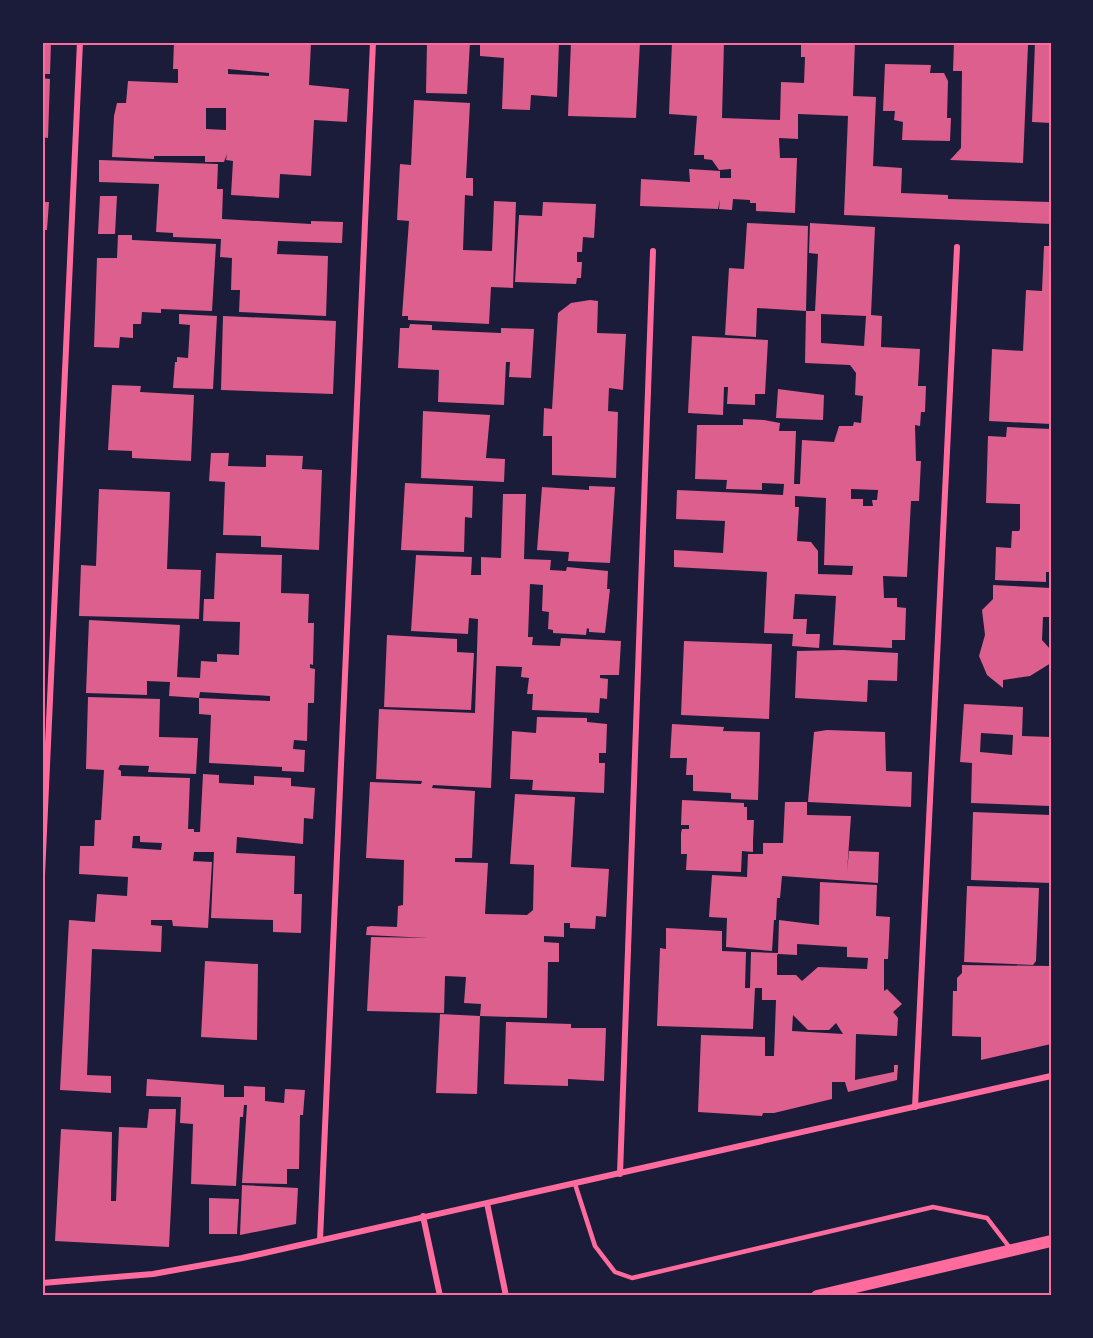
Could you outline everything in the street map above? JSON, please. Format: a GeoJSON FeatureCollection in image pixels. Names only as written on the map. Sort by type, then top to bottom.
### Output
{"type":"FeatureCollection","features":[{"type":"Feature","properties":{"kind":"main road"},"geometry":{"type":"LineString","coordinates":[[819,1296],[1051,1241]]}},
{"type":"Feature","properties":{"kind":"street"},"geometry":{"type":"LineString","coordinates":[[42,875],[80,42]]}},
{"type":"Feature","properties":{"kind":"street"},"geometry":{"type":"LineString","coordinates":[[320,1240],[373,42]]}},
{"type":"Feature","properties":{"kind":"street"},"geometry":{"type":"LineString","coordinates":[[915,1107],[957,248]]}},
{"type":"Feature","properties":{"kind":"street"},"geometry":{"type":"LineString","coordinates":[[620,1174],[653,251]]}},
{"type":"Feature","properties":{"kind":"street"},"geometry":{"type":"LineString","coordinates":[[42,1283],[153,1274],[320,1240],[1051,1076]]}},
{"type":"Feature","properties":{"kind":"street"},"geometry":{"type":"LineString","coordinates":[[487,1203],[506,1296]]}},
{"type":"Feature","properties":{"kind":"street"},"geometry":{"type":"LineString","coordinates":[[423,1216],[440,1296]]}},
{"type":"Feature","properties":{"kind":"lane"},"geometry":{"type":"LineString","coordinates":[[575,1184],[595,1246],[615,1272],[632,1278],[933,1208],[987,1218],[1012,1250]]}},
{"type":"Feature","properties":{"kind":"building"},"geometry":{"type":"Polygon","coordinates":[[[42,42],[51,42],[50,74],[42,74],[42,42]]]}},
{"type":"Feature","properties":{"kind":"building"},"geometry":{"type":"Polygon","coordinates":[[[174,42],[311,43],[309,85],[349,89],[347,122],[314,120],[311,176],[280,174],[279,198],[231,195],[233,161],[226,160],[227,154],[224,162],[205,162],[205,156],[154,156],[154,159],[112,157],[114,116],[117,103],[126,103],[128,81],[178,83],[178,69],[173,69],[174,42]],[[228,69],[228,74],[269,76],[269,73],[228,69]],[[206,108],[206,129],[226,130],[226,108],[206,108]]]}},
{"type":"Feature","properties":{"kind":"building"},"geometry":{"type":"Polygon","coordinates":[[[427,42],[470,42],[467,94],[426,93],[427,42]]]}},
{"type":"Feature","properties":{"kind":"building"},"geometry":{"type":"Polygon","coordinates":[[[480,42],[559,42],[557,97],[531,95],[530,110],[502,109],[504,58],[480,56],[480,42]]]}},
{"type":"Feature","properties":{"kind":"building"},"geometry":{"type":"Polygon","coordinates":[[[571,42],[640,42],[636,118],[568,116],[571,42]]]}},
{"type":"Feature","properties":{"kind":"building"},"geometry":{"type":"Polygon","coordinates":[[[672,42],[724,42],[722,118],[780,120],[781,82],[804,83],[805,57],[801,57],[801,42],[855,42],[853,96],[876,97],[873,166],[902,168],[901,193],[948,195],[948,199],[1051,202],[1051,224],[844,215],[848,116],[798,114],[798,139],[779,138],[780,158],[797,158],[795,213],[756,211],[756,203],[750,203],[750,200],[733,199],[732,210],[719,209],[720,199],[718,209],[640,206],[641,179],[690,182],[689,169],[720,171],[720,178],[731,178],[731,169],[719,170],[712,160],[704,159],[704,155],[694,155],[697,116],[669,114],[672,42]]]}},
{"type":"Feature","properties":{"kind":"building"},"geometry":{"type":"Polygon","coordinates":[[[954,42],[1028,45],[1023,163],[950,160],[961,148],[962,71],[953,71],[954,42]]]}},
{"type":"Feature","properties":{"kind":"building"},"geometry":{"type":"Polygon","coordinates":[[[1035,42],[1051,42],[1051,123],[1032,122],[1035,42]]]}},
{"type":"Feature","properties":{"kind":"building"},"geometry":{"type":"Polygon","coordinates":[[[885,64],[931,65],[930,73],[944,73],[948,81],[947,118],[951,118],[950,141],[902,140],[903,122],[894,120],[895,111],[883,111],[885,64]]]}},
{"type":"Feature","properties":{"kind":"building"},"geometry":{"type":"Polygon","coordinates":[[[42,78],[50,79],[48,138],[42,137],[42,78]]]}},
{"type":"Feature","properties":{"kind":"building"},"geometry":{"type":"Polygon","coordinates":[[[414,100],[470,103],[466,178],[473,178],[473,196],[465,195],[463,250],[492,251],[494,201],[516,202],[513,288],[491,287],[489,324],[408,320],[408,316],[402,316],[409,221],[397,220],[400,164],[411,165],[414,100]]]}},
{"type":"Feature","properties":{"kind":"building"},"geometry":{"type":"Polygon","coordinates":[[[99,160],[218,164],[217,189],[223,189],[222,219],[311,224],[311,221],[343,222],[342,243],[278,241],[277,254],[328,256],[326,316],[239,312],[240,290],[231,290],[232,258],[220,257],[221,239],[173,237],[173,233],[156,232],[159,184],[99,182],[99,160]]]}},
{"type":"Feature","properties":{"kind":"building"},"geometry":{"type":"Polygon","coordinates":[[[100,196],[117,196],[115,234],[98,234],[100,196]]]}},
{"type":"Feature","properties":{"kind":"building"},"geometry":{"type":"Polygon","coordinates":[[[42,202],[49,202],[47,230],[42,230],[42,202]]]}},
{"type":"Feature","properties":{"kind":"building"},"geometry":{"type":"Polygon","coordinates":[[[543,202],[596,204],[594,238],[583,237],[582,252],[577,252],[577,262],[582,262],[581,278],[577,278],[576,284],[515,282],[519,215],[542,216],[543,202]]]}},
{"type":"Feature","properties":{"kind":"building"},"geometry":{"type":"Polygon","coordinates":[[[747,223],[808,226],[806,311],[757,308],[756,337],[725,335],[729,268],[744,269],[747,223]]]}},
{"type":"Feature","properties":{"kind":"building"},"geometry":{"type":"Polygon","coordinates":[[[810,223],[875,227],[871,315],[882,316],[881,347],[920,349],[918,386],[926,386],[925,412],[921,412],[920,426],[915,425],[916,461],[921,461],[919,501],[911,501],[907,577],[883,576],[884,598],[897,598],[897,607],[906,608],[905,640],[892,640],[892,648],[833,645],[836,596],[795,594],[793,619],[807,619],[806,634],[820,634],[819,648],[792,646],[793,634],[764,633],[767,572],[674,567],[674,550],[723,553],[725,521],[676,519],[677,490],[783,495],[784,484],[762,483],[762,490],[726,489],[727,480],[695,479],[697,425],[743,425],[743,419],[764,420],[780,423],[779,431],[796,431],[794,484],[800,484],[802,440],[834,442],[839,426],[853,426],[854,422],[861,423],[863,396],[855,395],[856,373],[850,365],[805,363],[806,311],[815,311],[818,254],[809,253],[810,223]],[[821,314],[821,343],[864,346],[866,316],[821,314]],[[851,489],[851,499],[863,499],[863,506],[873,506],[872,500],[877,500],[878,490],[851,489]],[[795,496],[795,507],[799,507],[797,541],[811,542],[818,551],[818,574],[852,575],[853,566],[824,565],[826,498],[795,496]]]}},
{"type":"Feature","properties":{"kind":"building"},"geometry":{"type":"Polygon","coordinates":[[[118,235],[132,235],[132,240],[216,244],[212,311],[161,309],[161,313],[142,312],[141,324],[133,324],[133,338],[120,337],[119,348],[94,347],[97,258],[117,258],[118,235]]]}},
{"type":"Feature","properties":{"kind":"building"},"geometry":{"type":"Polygon","coordinates":[[[1044,246],[1051,246],[1051,424],[989,421],[992,349],[1023,351],[1026,290],[1042,291],[1044,246]]]}},
{"type":"Feature","properties":{"kind":"building"},"geometry":{"type":"Polygon","coordinates":[[[598,301],[597,333],[626,334],[623,390],[609,388],[608,411],[618,412],[616,478],[552,475],[552,436],[543,436],[544,408],[552,409],[558,313],[571,303],[598,301]]]}},
{"type":"Feature","properties":{"kind":"building"},"geometry":{"type":"Polygon","coordinates":[[[179,314],[217,316],[213,389],[173,388],[177,357],[188,358],[190,325],[179,324],[179,314]]]}},
{"type":"Feature","properties":{"kind":"building"},"geometry":{"type":"Polygon","coordinates":[[[223,316],[336,321],[333,394],[221,390],[223,316]]]}},
{"type":"Feature","properties":{"kind":"building"},"geometry":{"type":"Polygon","coordinates":[[[410,324],[432,325],[432,330],[501,333],[501,328],[534,329],[531,378],[509,377],[510,362],[506,362],[504,405],[438,402],[439,370],[398,368],[400,328],[409,328],[410,324]]]}},
{"type":"Feature","properties":{"kind":"building"},"geometry":{"type":"Polygon","coordinates":[[[692,336],[768,340],[765,394],[755,394],[755,405],[727,404],[728,387],[724,387],[723,415],[688,413],[692,336]]]}},
{"type":"Feature","properties":{"kind":"building"},"geometry":{"type":"Polygon","coordinates":[[[112,385],[141,386],[140,392],[194,395],[191,461],[132,458],[132,451],[108,450],[112,385]]]}},
{"type":"Feature","properties":{"kind":"building"},"geometry":{"type":"Polygon","coordinates":[[[778,389],[824,395],[823,420],[776,418],[778,389]]]}},
{"type":"Feature","properties":{"kind":"building"},"geometry":{"type":"Polygon","coordinates":[[[423,411],[490,415],[486,458],[505,459],[504,482],[421,478],[423,411]]]}},
{"type":"Feature","properties":{"kind":"building"},"geometry":{"type":"Polygon","coordinates":[[[1007,427],[1051,429],[1051,572],[1046,572],[1046,582],[995,580],[996,547],[1011,548],[1012,531],[1020,529],[1020,504],[986,503],[988,436],[1006,437],[1007,427]]]}},
{"type":"Feature","properties":{"kind":"building"},"geometry":{"type":"Polygon","coordinates":[[[211,453],[229,453],[228,466],[266,467],[266,455],[303,456],[302,469],[322,470],[319,550],[261,547],[261,536],[223,535],[225,482],[209,481],[211,453]]]}},
{"type":"Feature","properties":{"kind":"building"},"geometry":{"type":"Polygon","coordinates":[[[405,483],[473,486],[472,518],[465,517],[464,552],[401,550],[405,483]]]}},
{"type":"Feature","properties":{"kind":"building"},"geometry":{"type":"Polygon","coordinates":[[[589,486],[615,487],[610,563],[568,561],[569,552],[537,550],[542,487],[589,490],[589,486]]]}},
{"type":"Feature","properties":{"kind":"building"},"geometry":{"type":"Polygon","coordinates":[[[99,489],[170,492],[167,569],[201,570],[199,619],[79,616],[81,565],[96,566],[99,489]]]}},
{"type":"Feature","properties":{"kind":"building"},"geometry":{"type":"Polygon","coordinates":[[[503,494],[526,494],[524,559],[551,560],[550,570],[566,571],[567,567],[608,571],[607,589],[610,589],[605,633],[589,632],[587,628],[586,635],[553,633],[553,630],[548,629],[549,612],[542,611],[543,585],[530,584],[528,637],[533,637],[532,645],[560,646],[561,638],[621,641],[619,675],[600,675],[600,678],[608,679],[607,699],[600,698],[599,713],[532,710],[533,694],[527,694],[529,678],[521,677],[522,667],[496,666],[491,788],[433,785],[432,788],[475,791],[472,858],[455,858],[455,862],[488,863],[485,914],[527,915],[533,910],[534,865],[510,864],[515,794],[575,797],[571,867],[609,869],[606,917],[596,916],[595,929],[570,928],[570,923],[564,923],[564,937],[544,936],[544,942],[559,943],[559,962],[548,962],[547,1018],[480,1016],[481,1004],[464,1003],[466,977],[445,976],[444,1013],[367,1011],[371,937],[429,938],[366,935],[367,927],[397,927],[398,906],[403,905],[404,860],[366,858],[370,782],[421,784],[422,781],[376,779],[379,709],[475,713],[478,619],[469,618],[468,634],[411,631],[416,555],[472,557],[471,575],[481,575],[481,557],[501,558],[503,494]]]}},
{"type":"Feature","properties":{"kind":"building"},"geometry":{"type":"Polygon","coordinates":[[[216,553],[282,555],[281,593],[309,594],[308,623],[314,623],[313,665],[310,664],[310,668],[315,669],[314,703],[308,703],[307,741],[294,740],[293,749],[305,750],[304,772],[282,771],[282,767],[209,763],[211,715],[199,714],[199,698],[169,696],[170,682],[147,681],[147,695],[86,693],[89,620],[180,625],[177,677],[200,678],[201,661],[217,662],[217,654],[239,655],[240,622],[203,621],[204,599],[214,599],[216,553]],[[200,692],[199,698],[270,701],[270,696],[200,692]]]}},
{"type":"Feature","properties":{"kind":"building"},"geometry":{"type":"Polygon","coordinates":[[[993,585],[1051,588],[1051,617],[1043,617],[1042,640],[1051,650],[1051,663],[1030,676],[1003,680],[1003,688],[987,675],[979,656],[985,635],[982,610],[993,599],[993,585]]]}},
{"type":"Feature","properties":{"kind":"building"},"geometry":{"type":"Polygon","coordinates":[[[387,635],[457,639],[457,652],[474,653],[471,710],[384,707],[387,635]]]}},
{"type":"Feature","properties":{"kind":"building"},"geometry":{"type":"Polygon","coordinates":[[[684,641],[772,644],[769,719],[681,715],[684,641]]]}},
{"type":"Feature","properties":{"kind":"building"},"geometry":{"type":"Polygon","coordinates":[[[843,650],[898,653],[897,681],[868,680],[867,702],[795,698],[797,651],[843,650]]]}},
{"type":"Feature","properties":{"kind":"building"},"geometry":{"type":"Polygon","coordinates":[[[88,697],[160,699],[159,737],[198,738],[196,774],[148,772],[149,766],[120,765],[118,769],[121,771],[121,776],[190,778],[188,829],[200,832],[203,774],[219,775],[219,783],[254,785],[254,776],[291,778],[291,786],[315,788],[313,819],[304,818],[303,844],[237,837],[236,853],[295,856],[294,894],[302,894],[301,933],[273,932],[273,920],[211,918],[214,852],[194,852],[193,861],[212,862],[208,928],[173,926],[172,920],[151,920],[151,925],[162,926],[161,952],[92,949],[87,1075],[111,1076],[111,1093],[60,1090],[69,920],[95,922],[97,894],[127,896],[128,877],[79,874],[80,846],[94,846],[95,820],[101,820],[104,770],[86,769],[88,697]],[[133,836],[132,848],[161,850],[162,843],[140,842],[140,836],[133,836]]]}},
{"type":"Feature","properties":{"kind":"building"},"geometry":{"type":"Polygon","coordinates":[[[964,704],[1023,707],[1022,736],[1051,737],[1051,806],[971,803],[972,763],[960,762],[964,704]],[[981,733],[980,752],[1012,755],[1013,735],[981,733]]]}},
{"type":"Feature","properties":{"kind":"building"},"geometry":{"type":"Polygon","coordinates":[[[537,717],[587,718],[587,722],[607,724],[606,753],[599,753],[599,763],[605,763],[604,793],[532,790],[533,780],[510,779],[512,731],[536,733],[537,717]]]}},
{"type":"Feature","properties":{"kind":"building"},"geometry":{"type":"Polygon","coordinates":[[[672,724],[724,727],[723,731],[760,732],[758,800],[731,799],[731,793],[693,791],[693,775],[686,775],[687,758],[670,758],[672,724]]]}},
{"type":"Feature","properties":{"kind":"building"},"geometry":{"type":"Polygon","coordinates":[[[827,730],[885,732],[886,771],[912,772],[911,807],[808,802],[814,732],[827,730]]]}},
{"type":"Feature","properties":{"kind":"building"},"geometry":{"type":"Polygon","coordinates":[[[682,800],[744,803],[744,807],[747,807],[747,820],[754,820],[753,852],[742,851],[741,872],[686,870],[687,854],[681,854],[681,833],[682,829],[689,829],[689,825],[681,825],[682,800]]]}},
{"type":"Feature","properties":{"kind":"building"},"geometry":{"type":"Polygon","coordinates":[[[785,802],[807,802],[807,815],[851,816],[847,872],[849,851],[879,852],[878,883],[782,876],[780,898],[777,898],[776,920],[774,920],[772,951],[726,947],[727,918],[709,917],[712,875],[747,877],[748,854],[763,854],[763,843],[783,843],[785,802]]]}},
{"type":"Feature","properties":{"kind":"building"},"geometry":{"type":"Polygon","coordinates":[[[973,812],[1051,815],[1051,883],[971,880],[973,812]]]}},
{"type":"Feature","properties":{"kind":"building"},"geometry":{"type":"Polygon","coordinates":[[[820,882],[877,885],[876,916],[890,917],[888,959],[884,959],[884,991],[887,989],[902,1004],[893,1012],[898,1018],[897,1036],[856,1034],[855,1080],[894,1072],[894,1065],[898,1065],[897,1080],[848,1092],[845,1082],[832,1082],[832,1099],[774,1113],[763,1113],[762,1116],[698,1112],[701,1035],[765,1037],[765,1056],[774,1056],[776,1000],[762,1000],[762,988],[755,988],[753,1029],[657,1026],[660,948],[666,949],[666,928],[722,931],[722,951],[746,952],[745,988],[750,988],[751,952],[778,953],[779,920],[819,925],[820,882]],[[797,944],[797,955],[777,955],[777,975],[796,975],[802,981],[818,967],[867,969],[868,958],[847,957],[847,947],[797,944]],[[793,1015],[792,1031],[843,1034],[836,1023],[829,1030],[808,1030],[793,1015]]]}},
{"type":"Feature","properties":{"kind":"building"},"geometry":{"type":"Polygon","coordinates":[[[967,886],[1039,888],[1036,961],[1033,965],[964,962],[967,886]]]}},
{"type":"Feature","properties":{"kind":"building"},"geometry":{"type":"Polygon","coordinates":[[[205,961],[258,964],[257,1040],[201,1037],[205,961]]]}},
{"type":"Feature","properties":{"kind":"building"},"geometry":{"type":"Polygon","coordinates":[[[962,965],[1051,966],[1051,1044],[981,1060],[981,1037],[952,1036],[953,991],[957,991],[957,978],[962,973],[962,965]]]}},
{"type":"Feature","properties":{"kind":"building"},"geometry":{"type":"Polygon","coordinates":[[[440,1014],[480,1016],[477,1094],[436,1093],[440,1014]]]}},
{"type":"Feature","properties":{"kind":"building"},"geometry":{"type":"Polygon","coordinates":[[[506,1022],[571,1024],[571,1028],[606,1028],[604,1081],[568,1079],[568,1086],[504,1084],[506,1022]]]}},
{"type":"Feature","properties":{"kind":"building"},"geometry":{"type":"Polygon","coordinates":[[[147,1079],[224,1085],[224,1097],[244,1097],[244,1086],[265,1087],[265,1101],[284,1103],[285,1089],[305,1090],[303,1115],[300,1115],[299,1169],[287,1169],[287,1184],[242,1183],[247,1105],[244,1105],[243,1117],[240,1117],[236,1186],[191,1184],[193,1124],[180,1123],[181,1097],[146,1096],[147,1079]]]}},
{"type":"Feature","properties":{"kind":"building"},"geometry":{"type":"Polygon","coordinates":[[[149,1109],[176,1109],[169,1247],[55,1241],[61,1129],[112,1132],[111,1201],[116,1201],[119,1127],[147,1128],[149,1109]]]}},
{"type":"Feature","properties":{"kind":"building"},"geometry":{"type":"Polygon","coordinates":[[[242,1185],[298,1188],[296,1224],[240,1235],[242,1185]]]}},
{"type":"Feature","properties":{"kind":"building"},"geometry":{"type":"Polygon","coordinates":[[[209,1198],[239,1199],[237,1234],[209,1234],[209,1198]]]}}]}
